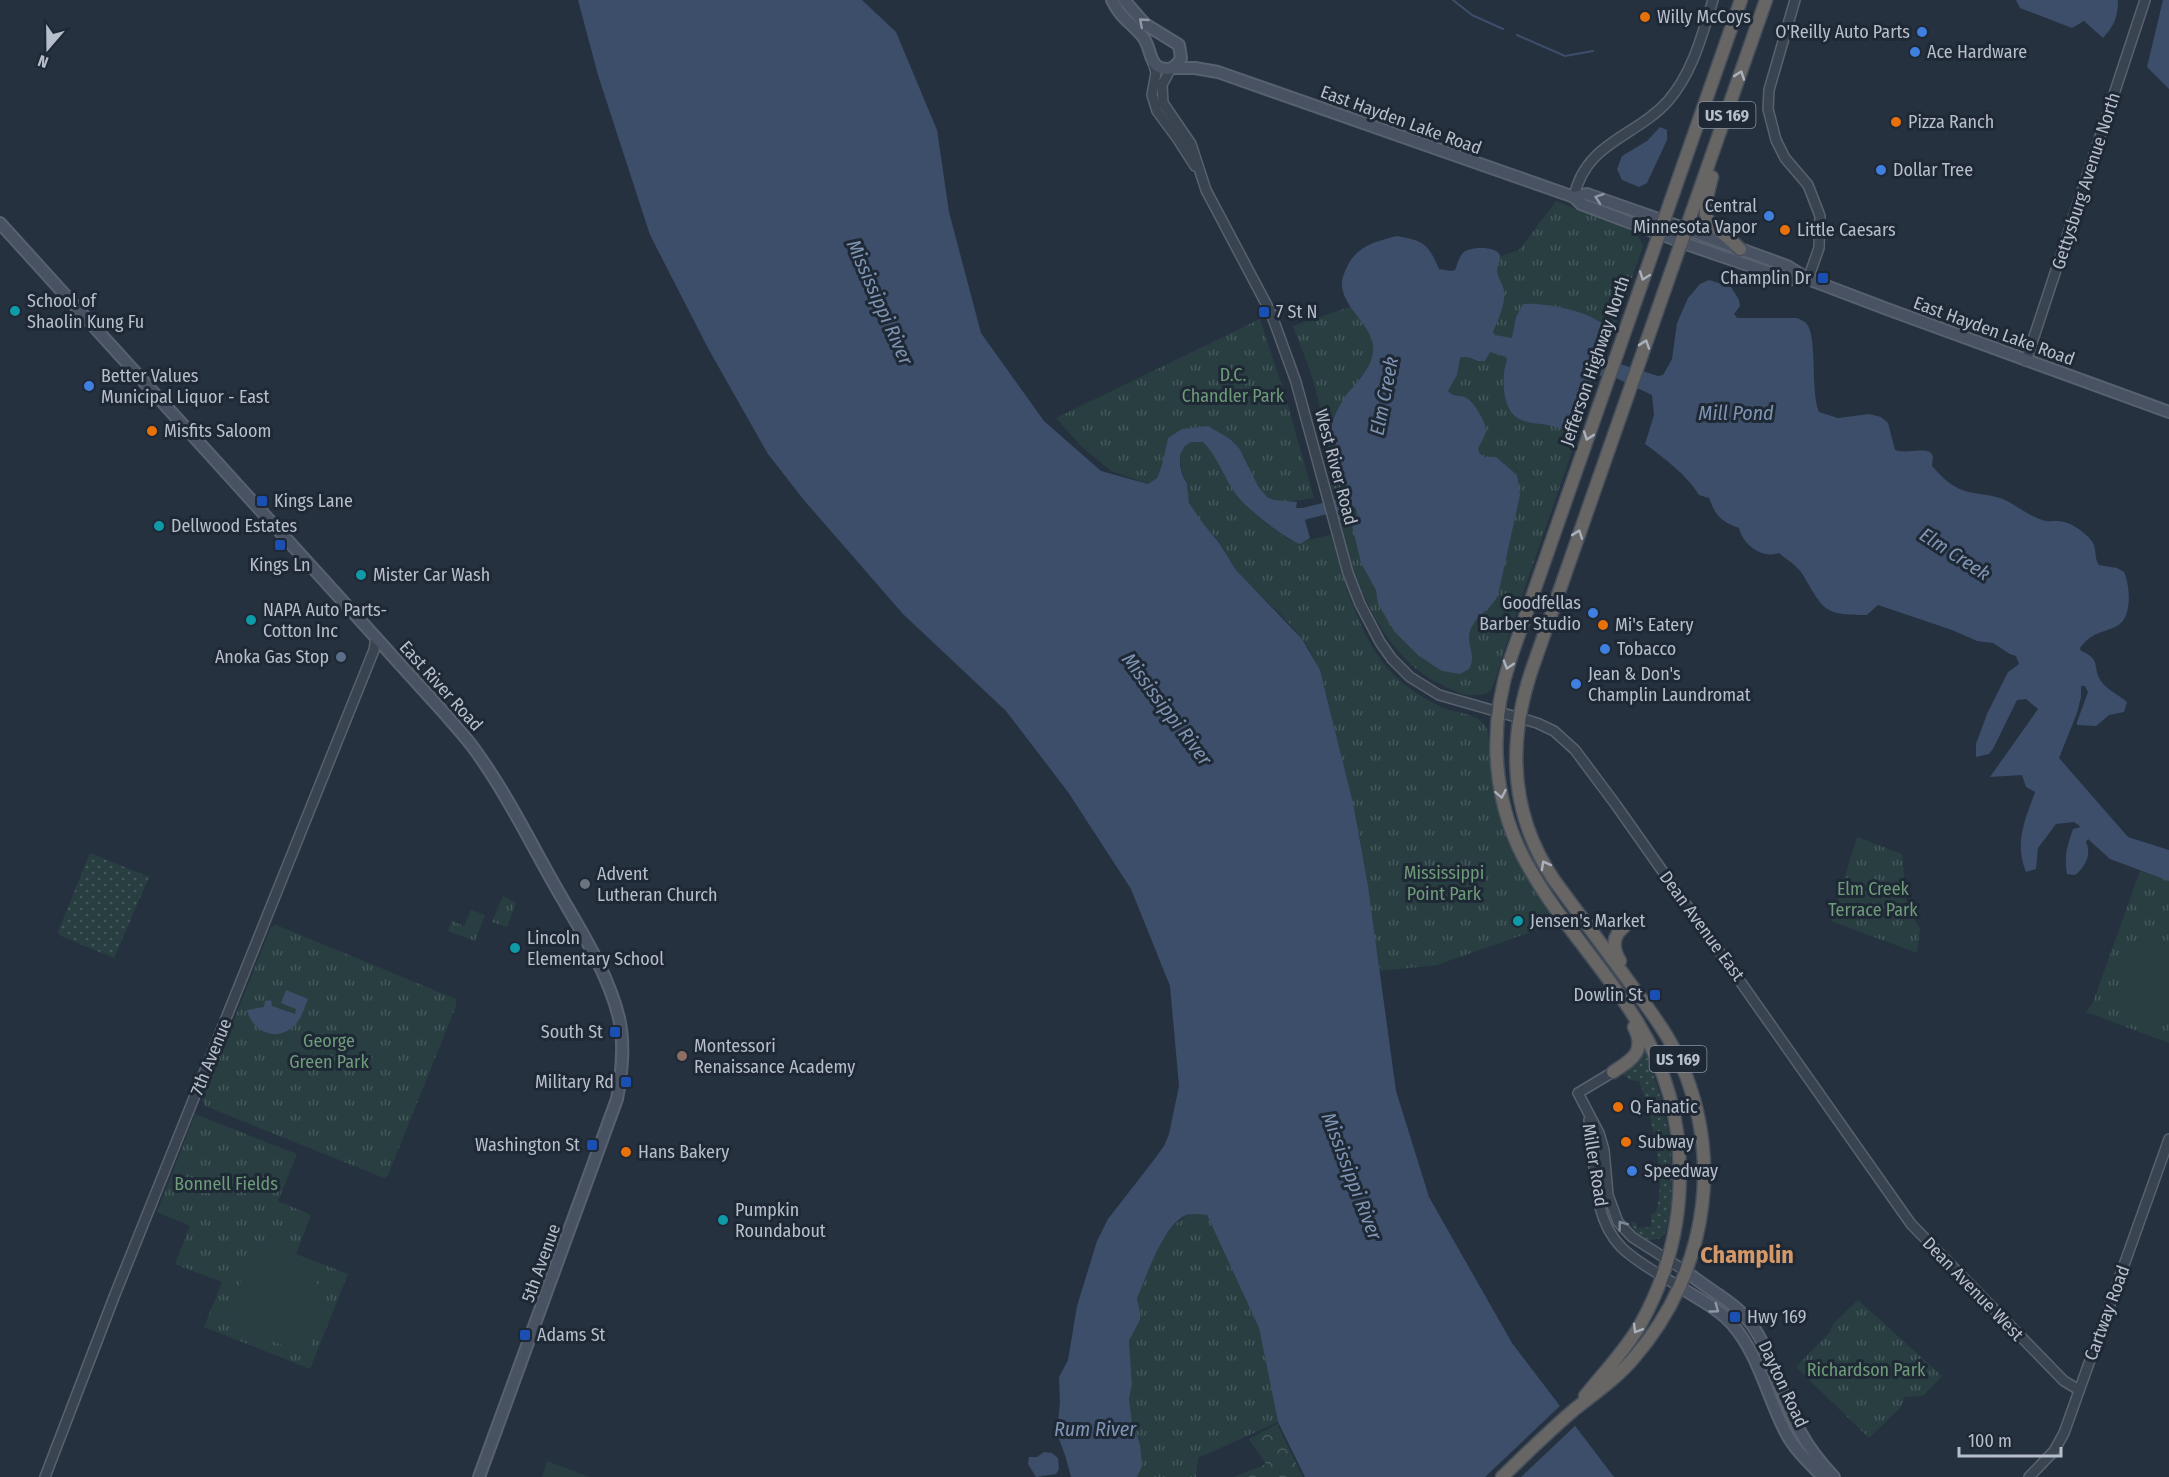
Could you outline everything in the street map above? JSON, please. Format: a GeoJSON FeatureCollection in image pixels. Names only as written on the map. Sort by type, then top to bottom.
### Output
{"type":"FeatureCollection","features":[{"type":"Feature","properties":{"kind":"highway","name":"Jefferson Highway North"},"geometry":{"type":"LineString","coordinates":[[1518,718],[1531,672],[1637,368],[1672,231],[1741,0]]}},
{"type":"Feature","properties":{"kind":"highway","name":"Jefferson Highway North"},"geometry":{"type":"LineString","coordinates":[[1598,965],[1540,886],[1516,842],[1501,796],[1497,768],[1497,712],[1510,657],[1614,359],[1726,117],[1766,0]]}},
{"type":"Feature","properties":{"kind":"highway"},"geometry":{"type":"LineString","coordinates":[[1726,117],[1704,208],[1706,219],[1712,227],[1740,249]]}},
{"type":"Feature","properties":{"kind":"highway","name":"US 169"},"geometry":{"type":"LineString","coordinates":[[1502,1477],[1632,1360],[1663,1318],[1687,1272],[1702,1209],[1704,1183],[1702,1141],[1696,1109],[1686,1077],[1660,1025],[1554,880],[1535,845],[1523,813],[1517,785],[1515,750],[1518,718]]}},
{"type":"Feature","properties":{"kind":"highway"},"geometry":{"type":"LineString","coordinates":[[1624,927],[1615,938],[1616,955],[1654,1006],[1660,1025]]}},
{"type":"Feature","properties":{"kind":"highway"},"geometry":{"type":"LineString","coordinates":[[1598,965],[1603,982],[1639,1037],[1635,1056],[1613,1072]]}},
{"type":"Feature","properties":{"kind":"highway","name":"US 169"},"geometry":{"type":"LineString","coordinates":[[1575,1409],[1626,1347],[1663,1276],[1677,1221],[1680,1179],[1678,1139],[1671,1102],[1660,1066],[1649,1042],[1625,1002],[1598,965]]}},
{"type":"Feature","properties":{"kind":"main road"},"geometry":{"type":"LineString","coordinates":[[1113,0],[1126,21],[1144,37],[1152,57],[1162,68],[1172,68],[1179,62],[1181,48],[1176,42],[1144,24],[1124,0]]}},
{"type":"Feature","properties":{"kind":"main road"},"geometry":{"type":"LineString","coordinates":[[1152,57],[1156,41],[1168,38]]}},
{"type":"Feature","properties":{"kind":"main road","name":"East Hayden Lake Road"},"geometry":{"type":"LineString","coordinates":[[1181,48],[1187,57],[1218,72],[1574,197],[1587,194],[1790,279],[1808,279]]}},
{"type":"Feature","properties":{"kind":"main road","name":"East Hayden Lake Road"},"geometry":{"type":"LineString","coordinates":[[1172,68],[1195,68],[1218,72]]}},
{"type":"Feature","properties":{"kind":"main road","name":"East River Road"},"geometry":{"type":"LineString","coordinates":[[0,223],[474,748],[498,784],[596,960],[619,1018],[623,1057]]}},
{"type":"Feature","properties":{"kind":"main road","name":"East Hayden Lake Road"},"geometry":{"type":"LineString","coordinates":[[1672,231],[1740,249],[1787,266],[1808,279],[2169,412]]}},
{"type":"Feature","properties":{"kind":"main road","name":"5th Avenue"},"geometry":{"type":"LineString","coordinates":[[479,1477],[613,1116],[621,1083],[623,1057]]}},
{"type":"Feature","properties":{"kind":"main road","name":"Dayton Road"},"geometry":{"type":"LineString","coordinates":[[1687,1272],[1732,1304],[1749,1322],[1769,1359],[1800,1433],[1834,1477]]}},
{"type":"Feature","properties":{"kind":"main road","name":"Dayton Road"},"geometry":{"type":"LineString","coordinates":[[1680,1287],[1719,1312],[1737,1330],[1753,1356],[1786,1432],[1801,1454],[1823,1477]]}},
{"type":"Feature","properties":{"kind":"street"},"geometry":{"type":"LineString","coordinates":[[1574,197],[1580,177],[1593,158],[1610,143],[1649,118],[1676,91],[1691,65],[1713,0]]}},
{"type":"Feature","properties":{"kind":"street"},"geometry":{"type":"LineString","coordinates":[[1795,0],[1769,90],[1768,109],[1776,140],[1785,158],[1808,185],[1820,216],[1821,238],[1808,279]]}},
{"type":"Feature","properties":{"kind":"street","name":"Gettysburg Avenue North"},"geometry":{"type":"LineString","coordinates":[[2026,361],[2145,0]]}},
{"type":"Feature","properties":{"kind":"street","name":"West River Road"},"geometry":{"type":"LineString","coordinates":[[1152,57],[1156,73],[1152,95],[1157,111],[1178,138],[1199,173],[1213,205],[1251,272],[1280,335],[1299,393],[1348,573],[1371,628],[1392,659],[1410,677],[1439,694],[1497,712]]}},
{"type":"Feature","properties":{"kind":"street","name":"West River Road"},"geometry":{"type":"LineString","coordinates":[[1172,68],[1162,85],[1161,97],[1165,108],[1191,144],[1199,173]]}},
{"type":"Feature","properties":{"kind":"street","name":"7th Avenue"},"geometry":{"type":"LineString","coordinates":[[45,1477],[114,1297],[374,650],[376,638]]}},
{"type":"Feature","properties":{"kind":"street","name":"Dean Avenue East"},"geometry":{"type":"LineString","coordinates":[[1497,712],[1538,723],[1554,731],[1575,750],[1781,1037],[1876,1178]]}},
{"type":"Feature","properties":{"kind":"street","name":"Miller Road"},"geometry":{"type":"LineString","coordinates":[[1613,1072],[1578,1093],[1601,1139],[1608,1196],[1618,1222],[1632,1237],[1687,1272]]}},
{"type":"Feature","properties":{"kind":"street","name":"Miller Road"},"geometry":{"type":"LineString","coordinates":[[1588,1114],[1597,1194],[1606,1222],[1622,1248],[1680,1287]]}},
{"type":"Feature","properties":{"kind":"street","name":"Cartway Road"},"geometry":{"type":"LineString","coordinates":[[2029,1477],[2054,1452],[2060,1442],[2169,1139]]}},
{"type":"Feature","properties":{"kind":"street","name":"Dean Avenue West"},"geometry":{"type":"LineString","coordinates":[[1876,1178],[1926,1241],[2064,1381],[2079,1390]]}},
{"type":"Feature","properties":{"kind":"green space"},"geometry":{"type":"Polygon","coordinates":[[[1556,201],[1637,233],[1643,246],[1494,683],[1490,692],[1477,695],[1466,694],[1442,685],[1418,670],[1398,651],[1381,627],[1367,601],[1355,574],[1338,517],[1318,399],[1293,326],[1519,250],[1556,201]]]}},
{"type":"Feature","properties":{"kind":"green space","name":"D.C. Chandler Park"},"geometry":{"type":"Polygon","coordinates":[[[1260,319],[1285,395],[1314,498],[1282,501],[1267,497],[1249,473],[1230,439],[1168,438],[1157,478],[1148,484],[1111,471],[1081,446],[1056,418],[1260,319]]]}},
{"type":"Feature","properties":{"kind":"green space","name":"Mississippi Point Park"},"geometry":{"type":"Polygon","coordinates":[[[1191,442],[1203,442],[1210,449],[1238,496],[1261,519],[1284,536],[1298,542],[1331,535],[1355,610],[1382,662],[1399,680],[1424,698],[1443,708],[1474,717],[1484,724],[1487,729],[1496,795],[1504,832],[1516,860],[1557,923],[1437,965],[1380,971],[1356,825],[1321,674],[1303,640],[1236,571],[1220,543],[1199,520],[1189,501],[1180,460],[1183,450],[1191,442]]]}},
{"type":"Feature","properties":{"kind":"green space","name":"Elm Creek Terrace Park"},"geometry":{"type":"Polygon","coordinates":[[[1857,837],[1902,854],[1907,907],[1920,929],[1917,953],[1831,921],[1857,837]]]}},
{"type":"Feature","properties":{"kind":"green space"},"geometry":{"type":"Polygon","coordinates":[[[90,853],[149,877],[114,958],[61,936],[58,932],[90,853]]]}},
{"type":"Feature","properties":{"kind":"green space"},"geometry":{"type":"Polygon","coordinates":[[[2140,871],[2169,879],[2169,1043],[2086,1012],[2093,1002],[2140,871]]]}},
{"type":"Feature","properties":{"kind":"green space"},"geometry":{"type":"Polygon","coordinates":[[[503,896],[516,903],[507,927],[492,922],[503,896]]]}},
{"type":"Feature","properties":{"kind":"green space"},"geometry":{"type":"Polygon","coordinates":[[[471,910],[485,915],[475,941],[448,931],[452,921],[464,926],[471,910]]]}},
{"type":"Feature","properties":{"kind":"green space","name":"George Green Park"},"geometry":{"type":"Polygon","coordinates":[[[276,925],[456,999],[456,1006],[388,1175],[384,1178],[205,1106],[202,1099],[271,927],[276,925]]]}},
{"type":"Feature","properties":{"kind":"green space"},"geometry":{"type":"Polygon","coordinates":[[[2137,939],[2152,946],[2169,963],[2169,1024],[2113,1004],[2137,939]]]}},
{"type":"Feature","properties":{"kind":"green space"},"geometry":{"type":"Polygon","coordinates":[[[1645,1051],[1664,1108],[1672,1167],[1667,1228],[1661,1238],[1651,1240],[1638,1235],[1631,1222],[1636,1222],[1637,1228],[1651,1227],[1651,1214],[1656,1212],[1660,1182],[1656,1146],[1639,1081],[1630,1080],[1620,1072],[1633,1065],[1645,1051]]]}},
{"type":"Feature","properties":{"kind":"green space","name":"Bonnell Fields"},"geometry":{"type":"Polygon","coordinates":[[[195,1114],[297,1154],[278,1201],[311,1215],[296,1254],[348,1274],[310,1369],[204,1327],[222,1282],[175,1264],[190,1226],[157,1212],[195,1114]]]}},
{"type":"Feature","properties":{"kind":"green space"},"geometry":{"type":"Polygon","coordinates":[[[1191,1214],[1207,1215],[1259,1328],[1278,1422],[1198,1458],[1196,1477],[1137,1477],[1140,1444],[1132,1422],[1129,1399],[1132,1384],[1129,1341],[1140,1320],[1137,1298],[1164,1238],[1181,1219],[1191,1214]]]}},
{"type":"Feature","properties":{"kind":"green space"},"geometry":{"type":"Polygon","coordinates":[[[255,1242],[281,1250],[303,1264],[318,1285],[322,1313],[308,1355],[229,1325],[228,1318],[255,1242]]]}},
{"type":"Feature","properties":{"kind":"green space","name":"Richardson Park"},"geometry":{"type":"Polygon","coordinates":[[[1858,1300],[1942,1376],[1923,1396],[1905,1397],[1900,1408],[1869,1438],[1796,1367],[1830,1332],[1832,1325],[1858,1300]]]}},
{"type":"Feature","properties":{"kind":"green space"},"geometry":{"type":"Polygon","coordinates":[[[1277,1424],[1303,1477],[1234,1477],[1266,1464],[1249,1439],[1277,1424]]]}},
{"type":"Feature","properties":{"kind":"green space"},"geometry":{"type":"Polygon","coordinates":[[[547,1461],[590,1477],[542,1477],[547,1461]]]}},
{"type":"Feature","properties":{"kind":"water"},"geometry":{"type":"Polygon","coordinates":[[[578,0],[862,0],[896,32],[937,130],[949,212],[981,333],[1044,421],[1101,471],[1148,484],[1157,478],[1168,438],[1182,429],[1208,426],[1230,439],[1239,448],[1258,486],[1267,497],[1274,500],[1297,502],[1296,508],[1302,510],[1310,538],[1300,544],[1255,514],[1240,499],[1213,454],[1203,442],[1191,442],[1185,446],[1180,455],[1180,465],[1187,484],[1189,503],[1220,544],[1235,569],[1302,639],[1320,670],[1353,803],[1368,886],[1396,1091],[1429,1197],[1512,1343],[1614,1477],[1305,1477],[1278,1422],[1259,1328],[1207,1215],[1192,1214],[1176,1222],[1162,1241],[1137,1298],[1140,1320],[1129,1341],[1132,1384],[1129,1399],[1132,1422],[1140,1444],[1142,1466],[1137,1477],[1071,1477],[1057,1434],[1060,1402],[1059,1377],[1068,1360],[1077,1306],[1097,1241],[1108,1219],[1164,1146],[1169,1134],[1179,1086],[1170,986],[1131,889],[1068,792],[1006,711],[903,614],[803,499],[768,454],[709,350],[650,235],[598,75],[578,0]]]}},
{"type":"Feature","properties":{"kind":"water"},"geometry":{"type":"Polygon","coordinates":[[[2016,0],[2118,0],[2115,21],[2103,38],[2084,21],[2072,28],[2020,8],[2016,0]]]}},
{"type":"Feature","properties":{"kind":"water"},"geometry":{"type":"Polygon","coordinates":[[[2163,0],[2169,0],[2169,89],[2147,67],[2163,0]]]}},
{"type":"Feature","properties":{"kind":"water"},"geometry":{"type":"Polygon","coordinates":[[[1660,127],[1667,130],[1667,140],[1647,183],[1639,187],[1622,180],[1617,169],[1622,156],[1647,141],[1660,127]]]}},
{"type":"Feature","properties":{"kind":"water","name":"Mill Pond"},"geometry":{"type":"Polygon","coordinates":[[[1397,236],[1424,245],[1432,254],[1439,269],[1455,270],[1463,253],[1471,249],[1483,248],[1495,250],[1498,253],[1500,258],[1497,272],[1504,297],[1502,310],[1493,332],[1495,335],[1512,338],[1516,317],[1523,304],[1543,304],[1578,312],[1605,326],[1597,354],[1601,358],[1658,376],[1663,375],[1672,359],[1677,323],[1688,298],[1700,284],[1709,280],[1731,287],[1739,300],[1740,306],[1734,314],[1737,318],[1797,318],[1806,323],[1812,339],[1816,403],[1819,412],[1838,418],[1869,414],[1881,417],[1888,423],[1895,450],[1930,452],[1933,456],[1932,466],[1955,487],[2000,498],[2035,517],[2046,521],[2067,523],[2085,534],[2094,545],[2099,565],[2117,568],[2124,572],[2129,601],[2126,616],[2122,622],[2093,636],[2080,648],[2092,657],[2098,676],[2104,684],[2127,702],[2124,712],[2109,715],[2096,726],[2077,725],[2088,692],[2085,686],[2081,686],[2077,713],[2059,758],[2128,837],[2169,850],[2169,881],[2110,859],[2088,839],[2086,842],[2088,856],[2082,868],[2075,875],[2067,874],[2066,856],[2069,841],[2073,829],[2081,827],[2074,822],[2056,824],[2038,848],[2036,869],[2026,872],[2021,851],[2022,832],[2035,792],[2026,787],[2022,775],[1990,777],[2038,709],[2026,699],[2017,700],[1993,749],[1989,754],[1976,757],[1976,744],[1987,714],[2008,672],[2019,664],[2016,656],[1993,643],[1977,641],[1878,605],[1867,615],[1842,614],[1827,608],[1795,566],[1779,553],[1766,554],[1749,545],[1739,528],[1720,517],[1709,498],[1699,495],[1681,473],[1645,444],[1654,415],[1652,395],[1614,377],[1593,375],[1578,420],[1571,430],[1565,430],[1524,421],[1511,412],[1504,390],[1506,357],[1490,352],[1485,361],[1467,357],[1460,358],[1457,375],[1448,391],[1469,399],[1476,408],[1486,428],[1478,449],[1480,454],[1485,457],[1496,457],[1517,475],[1520,495],[1498,595],[1470,630],[1472,661],[1469,669],[1460,674],[1442,671],[1419,656],[1394,631],[1378,604],[1376,590],[1361,563],[1352,525],[1359,522],[1353,497],[1345,498],[1330,436],[1338,409],[1367,370],[1373,352],[1369,334],[1343,292],[1343,276],[1352,259],[1362,249],[1375,242],[1397,236]]]}},
{"type":"Feature","properties":{"kind":"water"},"geometry":{"type":"Polygon","coordinates":[[[286,990],[308,999],[295,1025],[281,1033],[274,1034],[260,1029],[254,1024],[247,1010],[264,1007],[265,1001],[271,1000],[272,1006],[295,1014],[296,1009],[281,1003],[286,990]]]}},
{"type":"Feature","properties":{"kind":"water"},"geometry":{"type":"Polygon","coordinates":[[[1044,1452],[1052,1453],[1058,1458],[1059,1469],[1056,1474],[1036,1477],[1028,1464],[1029,1457],[1037,1457],[1044,1452]]]}},
{"type":"Feature","properties":{"kind":"pier"},"geometry":{"type":"Polygon","coordinates":[[[1562,1404],[1577,1424],[1521,1477],[1485,1477],[1562,1404]]]}},
{"type":"Feature","properties":{"kind":"waterway"},"geometry":{"type":"LineString","coordinates":[[1453,0],[1472,15],[1503,29]]}},
{"type":"Feature","properties":{"kind":"waterway"},"geometry":{"type":"LineString","coordinates":[[1517,35],[1565,56],[1593,51]]}},
{"type":"Feature","properties":{"kind":"waterway","name":"Elm Creek"},"geometry":{"type":"LineString","coordinates":[[1289,514],[1303,514],[1368,496]]}},
{"type":"Feature","properties":{"kind":"place","name":"Willy McCoys"},"geometry":{"type":"Point","coordinates":[1645,17]}},
{"type":"Feature","properties":{"kind":"place","name":"O'Reilly Auto Parts"},"geometry":{"type":"Point","coordinates":[1922,32]}},
{"type":"Feature","properties":{"kind":"place","name":"Ace Hardware"},"geometry":{"type":"Point","coordinates":[1915,52]}},
{"type":"Feature","properties":{"kind":"place","name":"Pizza Ranch"},"geometry":{"type":"Point","coordinates":[1896,122]}},
{"type":"Feature","properties":{"kind":"place","name":"Dollar Tree"},"geometry":{"type":"Point","coordinates":[1881,170]}},
{"type":"Feature","properties":{"kind":"place","name":"Central Minnesota Vapor"},"geometry":{"type":"Point","coordinates":[1769,216]}},
{"type":"Feature","properties":{"kind":"place","name":"Little Caesars"},"geometry":{"type":"Point","coordinates":[1785,230]}},
{"type":"Feature","properties":{"kind":"place","name":"Champlin Dr"},"geometry":{"type":"Point","coordinates":[1823,278]}},
{"type":"Feature","properties":{"kind":"place","name":"School of Shaolin Kung Fu"},"geometry":{"type":"Point","coordinates":[15,311]}},
{"type":"Feature","properties":{"kind":"place","name":"7 St N"},"geometry":{"type":"Point","coordinates":[1264,312]}},
{"type":"Feature","properties":{"kind":"place","name":"Better Values Municipal Liquor - East"},"geometry":{"type":"Point","coordinates":[89,386]}},
{"type":"Feature","properties":{"kind":"place","name":"Misfits Saloom"},"geometry":{"type":"Point","coordinates":[152,431]}},
{"type":"Feature","properties":{"kind":"place","name":"Kings Lane"},"geometry":{"type":"Point","coordinates":[262,501]}},
{"type":"Feature","properties":{"kind":"place","name":"Dellwood Estates"},"geometry":{"type":"Point","coordinates":[159,526]}},
{"type":"Feature","properties":{"kind":"place","name":"Kings Ln"},"geometry":{"type":"Point","coordinates":[280,545]}},
{"type":"Feature","properties":{"kind":"place","name":"Mister Car Wash"},"geometry":{"type":"Point","coordinates":[361,575]}},
{"type":"Feature","properties":{"kind":"place","name":"Goodfellas Barber Studio"},"geometry":{"type":"Point","coordinates":[1593,613]}},
{"type":"Feature","properties":{"kind":"place","name":"NAPA Auto Parts- Cotton Inc"},"geometry":{"type":"Point","coordinates":[251,620]}},
{"type":"Feature","properties":{"kind":"place","name":"Mi's Eatery"},"geometry":{"type":"Point","coordinates":[1603,625]}},
{"type":"Feature","properties":{"kind":"place","name":"Tobacco"},"geometry":{"type":"Point","coordinates":[1605,649]}},
{"type":"Feature","properties":{"kind":"place","name":"Anoka Gas Stop"},"geometry":{"type":"Point","coordinates":[341,657]}},
{"type":"Feature","properties":{"kind":"place","name":"Jean & Don's Champlin Laundromat"},"geometry":{"type":"Point","coordinates":[1576,684]}},
{"type":"Feature","properties":{"kind":"place","name":"Advent Lutheran Church"},"geometry":{"type":"Point","coordinates":[585,884]}},
{"type":"Feature","properties":{"kind":"place","name":"Jensen's Market"},"geometry":{"type":"Point","coordinates":[1518,921]}},
{"type":"Feature","properties":{"kind":"place","name":"Lincoln Elementary School"},"geometry":{"type":"Point","coordinates":[515,948]}},
{"type":"Feature","properties":{"kind":"place","name":"Dowlin St"},"geometry":{"type":"Point","coordinates":[1655,995]}},
{"type":"Feature","properties":{"kind":"place","name":"South St"},"geometry":{"type":"Point","coordinates":[615,1032]}},
{"type":"Feature","properties":{"kind":"place","name":"Montessori Renaissance Academy"},"geometry":{"type":"Point","coordinates":[682,1056]}},
{"type":"Feature","properties":{"kind":"place","name":"Military Rd"},"geometry":{"type":"Point","coordinates":[626,1082]}},
{"type":"Feature","properties":{"kind":"place","name":"Q Fanatic"},"geometry":{"type":"Point","coordinates":[1618,1107]}},
{"type":"Feature","properties":{"kind":"place","name":"Subway"},"geometry":{"type":"Point","coordinates":[1626,1142]}},
{"type":"Feature","properties":{"kind":"place","name":"Washington St"},"geometry":{"type":"Point","coordinates":[592,1145]}},
{"type":"Feature","properties":{"kind":"place","name":"Hans Bakery"},"geometry":{"type":"Point","coordinates":[626,1152]}},
{"type":"Feature","properties":{"kind":"place","name":"Speedway"},"geometry":{"type":"Point","coordinates":[1632,1171]}},
{"type":"Feature","properties":{"kind":"place","name":"Pumpkin Roundabout"},"geometry":{"type":"Point","coordinates":[723,1220]}},
{"type":"Feature","properties":{"kind":"place","name":"Hwy 169"},"geometry":{"type":"Point","coordinates":[1735,1317]}},
{"type":"Feature","properties":{"kind":"place","name":"Adams St"},"geometry":{"type":"Point","coordinates":[525,1335]}},
{"type":"Feature","properties":{"kind":"district","name":"Champlin"},"geometry":{"type":"Point","coordinates":[1747,1255]}},
{"type":"Feature","properties":{"kind":"water label","name":"Mississippi River"},"geometry":{"type":"Point","coordinates":[880,302]}},
{"type":"Feature","properties":{"kind":"water label","name":"Mississippi River"},"geometry":{"type":"Point","coordinates":[1167,709]}},
{"type":"Feature","properties":{"kind":"water label","name":"Mississippi River"},"geometry":{"type":"Point","coordinates":[1352,1176]}},
{"type":"Feature","properties":{"kind":"water label","name":"Rum River"},"geometry":{"type":"Point","coordinates":[1095,1429]}}]}
